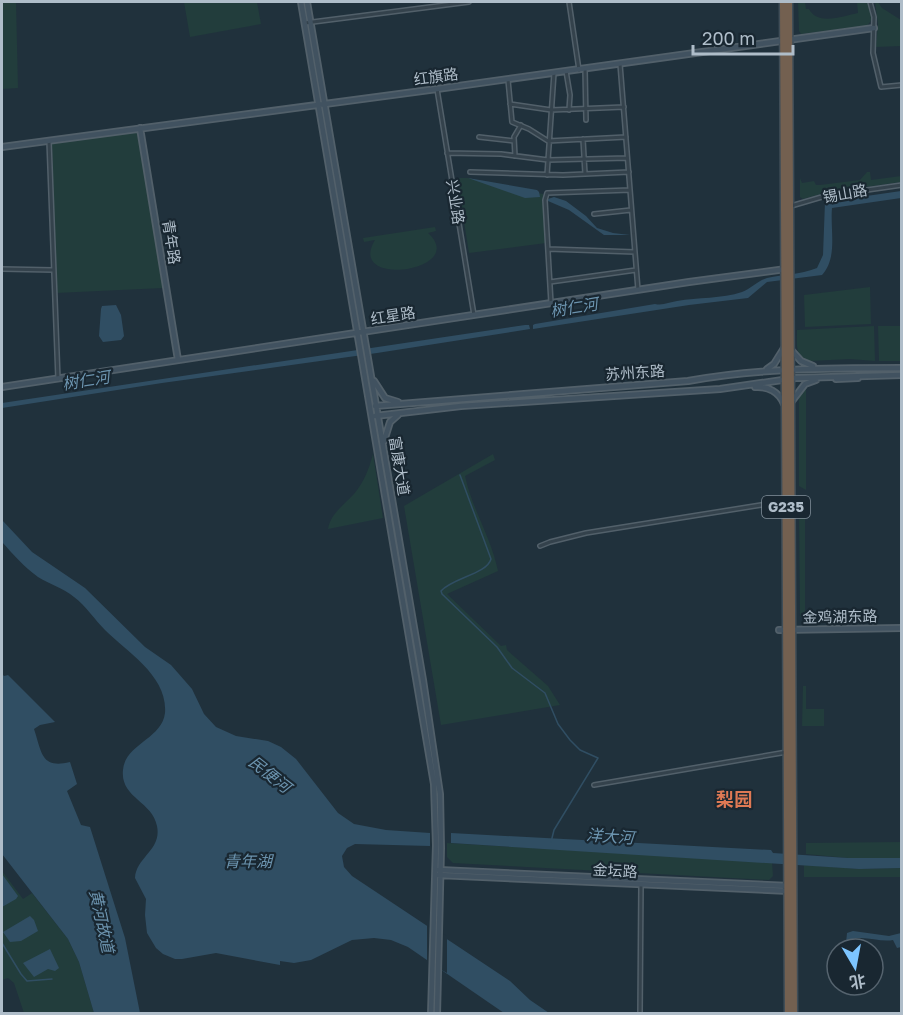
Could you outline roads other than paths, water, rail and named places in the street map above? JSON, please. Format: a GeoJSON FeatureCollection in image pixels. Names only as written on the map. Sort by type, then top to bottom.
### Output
{"type":"FeatureCollection","features":[{"type":"Feature","properties":{"kind":"highway","name":"G235"},"geometry":{"type":"LineString","coordinates":[[783,2],[786,41],[789,203],[787,269]]}},
{"type":"Feature","properties":{"kind":"highway","name":"G235"},"geometry":{"type":"LineString","coordinates":[[785,630],[788,407],[786,41],[789,2]]}},
{"type":"Feature","properties":{"kind":"highway","name":"G235"},"geometry":{"type":"LineString","coordinates":[[788,407],[785,630],[789,752],[788,1014]]}},
{"type":"Feature","properties":{"kind":"highway","name":"G235"},"geometry":{"type":"LineString","coordinates":[[790,889],[794,1014]]}},
{"type":"Feature","properties":{"kind":"street","name":"富康大道"},"geometry":{"type":"LineString","coordinates":[[301,2],[308,23]]}},
{"type":"Feature","properties":{"kind":"street","name":"富康大道"},"geometry":{"type":"LineString","coordinates":[[307,2],[308,23],[382,448],[408,612],[410,643],[434,784],[438,872]]}},
{"type":"Feature","properties":{"kind":"street"},"geometry":{"type":"LineString","coordinates":[[308,23],[469,2]]}},
{"type":"Feature","properties":{"kind":"street"},"geometry":{"type":"LineString","coordinates":[[569,2],[582,69],[586,120]]}},
{"type":"Feature","properties":{"kind":"street"},"geometry":{"type":"LineString","coordinates":[[870,2],[874,28],[873,53],[882,88],[902,86]]}},
{"type":"Feature","properties":{"kind":"street","name":"红旗路"},"geometry":{"type":"LineString","coordinates":[[2,147],[508,80],[874,28]]}},
{"type":"Feature","properties":{"kind":"street"},"geometry":{"type":"LineString","coordinates":[[620,64],[638,290]]}},
{"type":"Feature","properties":{"kind":"street"},"geometry":{"type":"LineString","coordinates":[[566,71],[570,95],[569,110]]}},
{"type":"Feature","properties":{"kind":"street"},"geometry":{"type":"LineString","coordinates":[[547,175],[554,73]]}},
{"type":"Feature","properties":{"kind":"street"},"geometry":{"type":"LineString","coordinates":[[508,80],[512,122],[520,124],[549,141],[626,137]]}},
{"type":"Feature","properties":{"kind":"street","name":"兴业路"},"geometry":{"type":"LineString","coordinates":[[436,89],[474,315]]}},
{"type":"Feature","properties":{"kind":"street"},"geometry":{"type":"LineString","coordinates":[[510,104],[551,110],[624,107]]}},
{"type":"Feature","properties":{"kind":"street"},"geometry":{"type":"LineString","coordinates":[[515,156],[514,141],[520,124]]}},
{"type":"Feature","properties":{"kind":"street","name":"青年路"},"geometry":{"type":"LineString","coordinates":[[140,128],[178,360]]}},
{"type":"Feature","properties":{"kind":"street"},"geometry":{"type":"LineString","coordinates":[[480,137],[514,141]]}},
{"type":"Feature","properties":{"kind":"street"},"geometry":{"type":"LineString","coordinates":[[583,139],[585,174]]}},
{"type":"Feature","properties":{"kind":"street"},"geometry":{"type":"LineString","coordinates":[[49,140],[58,379]]}},
{"type":"Feature","properties":{"kind":"street"},"geometry":{"type":"LineString","coordinates":[[447,153],[548,160],[627,158]]}},
{"type":"Feature","properties":{"kind":"street"},"geometry":{"type":"LineString","coordinates":[[470,172],[547,175],[629,172]]}},
{"type":"Feature","properties":{"kind":"street","name":"锡山路"},"geometry":{"type":"LineString","coordinates":[[789,203],[902,185]]}},
{"type":"Feature","properties":{"kind":"street"},"geometry":{"type":"LineString","coordinates":[[551,303],[545,200],[549,192],[630,190]]}},
{"type":"Feature","properties":{"kind":"street"},"geometry":{"type":"LineString","coordinates":[[594,214],[632,210]]}},
{"type":"Feature","properties":{"kind":"street"},"geometry":{"type":"LineString","coordinates":[[548,249],[635,252]]}},
{"type":"Feature","properties":{"kind":"street"},"geometry":{"type":"LineString","coordinates":[[2,269],[53,270]]}},
{"type":"Feature","properties":{"kind":"street","name":"红星路"},"geometry":{"type":"LineString","coordinates":[[2,387],[787,269]]}},
{"type":"Feature","properties":{"kind":"street"},"geometry":{"type":"LineString","coordinates":[[550,282],[636,270]]}},
{"type":"Feature","properties":{"kind":"street","name":"富康大道"},"geometry":{"type":"LineString","coordinates":[[361,333],[374,406]]}},
{"type":"Feature","properties":{"kind":"street"},"geometry":{"type":"LineString","coordinates":[[760,372],[774,364],[787,346],[796,357],[811,366],[879,368]]}},
{"type":"Feature","properties":{"kind":"street","name":"苏州东路"},"geometry":{"type":"LineString","coordinates":[[374,406],[688,381],[714,376],[787,370],[902,368]]}},
{"type":"Feature","properties":{"kind":"street"},"geometry":{"type":"LineString","coordinates":[[812,369],[813,377]]}},
{"type":"Feature","properties":{"kind":"street"},"geometry":{"type":"LineString","coordinates":[[370,374],[385,398],[409,404]]}},
{"type":"Feature","properties":{"kind":"street"},"geometry":{"type":"LineString","coordinates":[[696,389],[725,391],[767,388],[779,396],[788,407],[795,394],[809,381],[878,375]]}},
{"type":"Feature","properties":{"kind":"street","name":"苏州东路"},"geometry":{"type":"LineString","coordinates":[[376,416],[461,406],[720,389],[813,377],[902,375]]}},
{"type":"Feature","properties":{"kind":"street"},"geometry":{"type":"LineString","coordinates":[[382,448],[390,422],[396,416],[410,412]]}},
{"type":"Feature","properties":{"kind":"street"},"geometry":{"type":"LineString","coordinates":[[540,546],[600,531],[761,505],[786,504]]}},
{"type":"Feature","properties":{"kind":"street","name":"富康大道"},"geometry":{"type":"LineString","coordinates":[[408,612],[416,642],[440,794],[431,1014]]}},
{"type":"Feature","properties":{"kind":"street","name":"金鸡湖东路"},"geometry":{"type":"LineString","coordinates":[[785,630],[902,628]]}},
{"type":"Feature","properties":{"kind":"street"},"geometry":{"type":"LineString","coordinates":[[410,643],[416,642]]}},
{"type":"Feature","properties":{"kind":"street"},"geometry":{"type":"LineString","coordinates":[[594,785],[789,752]]}},
{"type":"Feature","properties":{"kind":"street","name":"金坛路"},"geometry":{"type":"LineString","coordinates":[[438,872],[790,889]]}},
{"type":"Feature","properties":{"kind":"street"},"geometry":{"type":"LineString","coordinates":[[640,1014],[641,881]]}},
{"type":"Feature","properties":{"kind":"street","name":"富康大道"},"geometry":{"type":"LineString","coordinates":[[437,897],[439,936],[437,1014]]}},
{"type":"Feature","properties":{"kind":"water"},"geometry":{"type":"Polygon","coordinates":[[[468,178],[537,190],[540,197],[525,198],[468,178]]]}},
{"type":"Feature","properties":{"kind":"water"},"geometry":{"type":"Polygon","coordinates":[[[901,191],[901,198],[832,208],[832,252],[822,275],[767,282],[748,298],[533,329],[535,324],[674,301],[734,294],[745,291],[767,278],[817,268],[823,255],[825,202],[901,191]]]}},
{"type":"Feature","properties":{"kind":"water"},"geometry":{"type":"Polygon","coordinates":[[[554,197],[566,201],[586,216],[597,228],[630,235],[604,235],[569,210],[548,201],[554,197]]]}},
{"type":"Feature","properties":{"kind":"water"},"geometry":{"type":"Polygon","coordinates":[[[116,305],[121,315],[124,336],[121,340],[103,342],[99,336],[102,306],[116,305]]]}},
{"type":"Feature","properties":{"kind":"water"},"geometry":{"type":"Polygon","coordinates":[[[529,325],[530,329],[2,408],[2,403],[529,325]]]}},
{"type":"Feature","properties":{"kind":"water","name":"青年湖"},"geometry":{"type":"Polygon","coordinates":[[[2,520],[32,552],[85,588],[145,647],[171,665],[192,689],[204,714],[216,727],[236,736],[268,741],[281,747],[296,759],[338,813],[354,824],[386,830],[430,833],[430,846],[355,844],[347,848],[342,856],[344,867],[352,876],[510,981],[530,1000],[549,1013],[504,1013],[408,947],[391,940],[374,938],[352,940],[311,960],[294,963],[280,961],[280,965],[216,953],[175,959],[156,948],[147,933],[146,899],[135,878],[136,871],[156,841],[157,826],[149,811],[126,787],[123,770],[130,754],[151,736],[162,722],[165,713],[160,688],[144,666],[78,601],[65,591],[38,577],[15,556],[2,542],[2,520]]]}},
{"type":"Feature","properties":{"kind":"water","name":"黄河故道"},"geometry":{"type":"Polygon","coordinates":[[[2,674],[8,675],[55,722],[40,725],[34,729],[41,752],[48,761],[60,764],[70,762],[77,784],[67,791],[81,825],[90,827],[125,938],[140,1013],[94,1013],[79,962],[68,939],[2,854],[2,674]]]}},
{"type":"Feature","properties":{"kind":"water"},"geometry":{"type":"Polygon","coordinates":[[[451,833],[771,850],[773,853],[848,858],[901,858],[901,868],[859,869],[451,843],[451,833]]]}},
{"type":"Feature","properties":{"kind":"water"},"geometry":{"type":"Polygon","coordinates":[[[2,874],[18,896],[2,907],[2,874]]]}},
{"type":"Feature","properties":{"kind":"water"},"geometry":{"type":"Polygon","coordinates":[[[30,916],[38,931],[21,941],[10,942],[3,932],[30,916]]]}},
{"type":"Feature","properties":{"kind":"water"},"geometry":{"type":"Polygon","coordinates":[[[853,931],[889,936],[901,933],[901,947],[897,948],[893,940],[885,941],[885,937],[847,937],[847,933],[853,931]]]}},
{"type":"Feature","properties":{"kind":"water"},"geometry":{"type":"Polygon","coordinates":[[[50,949],[59,968],[55,971],[48,969],[34,977],[23,963],[50,949]]]}},
{"type":"Feature","properties":{"kind":"waterway"},"geometry":{"type":"LineString","coordinates":[[460,475],[491,559],[483,568],[446,587],[441,591],[442,594],[497,647],[512,668],[545,693],[558,724],[570,740],[580,750],[598,758],[554,830],[551,842]]}},
{"type":"Feature","properties":{"kind":"waterway"},"geometry":{"type":"LineString","coordinates":[[2,943],[27,981],[52,979]]}},
{"type":"Feature","properties":{"kind":"district","name":"梨园"},"geometry":{"type":"Point","coordinates":[734,800]}},
{"type":"Feature","properties":{"kind":"water label","name":"树仁河"},"geometry":{"type":"Point","coordinates":[574,307]}},
{"type":"Feature","properties":{"kind":"water label","name":"树仁河"},"geometry":{"type":"Point","coordinates":[86,380]}},
{"type":"Feature","properties":{"kind":"water label","name":"民便河"},"geometry":{"type":"Point","coordinates":[270,774]}},
{"type":"Feature","properties":{"kind":"water label","name":"洋大河"},"geometry":{"type":"Point","coordinates":[610,836]}}]}
